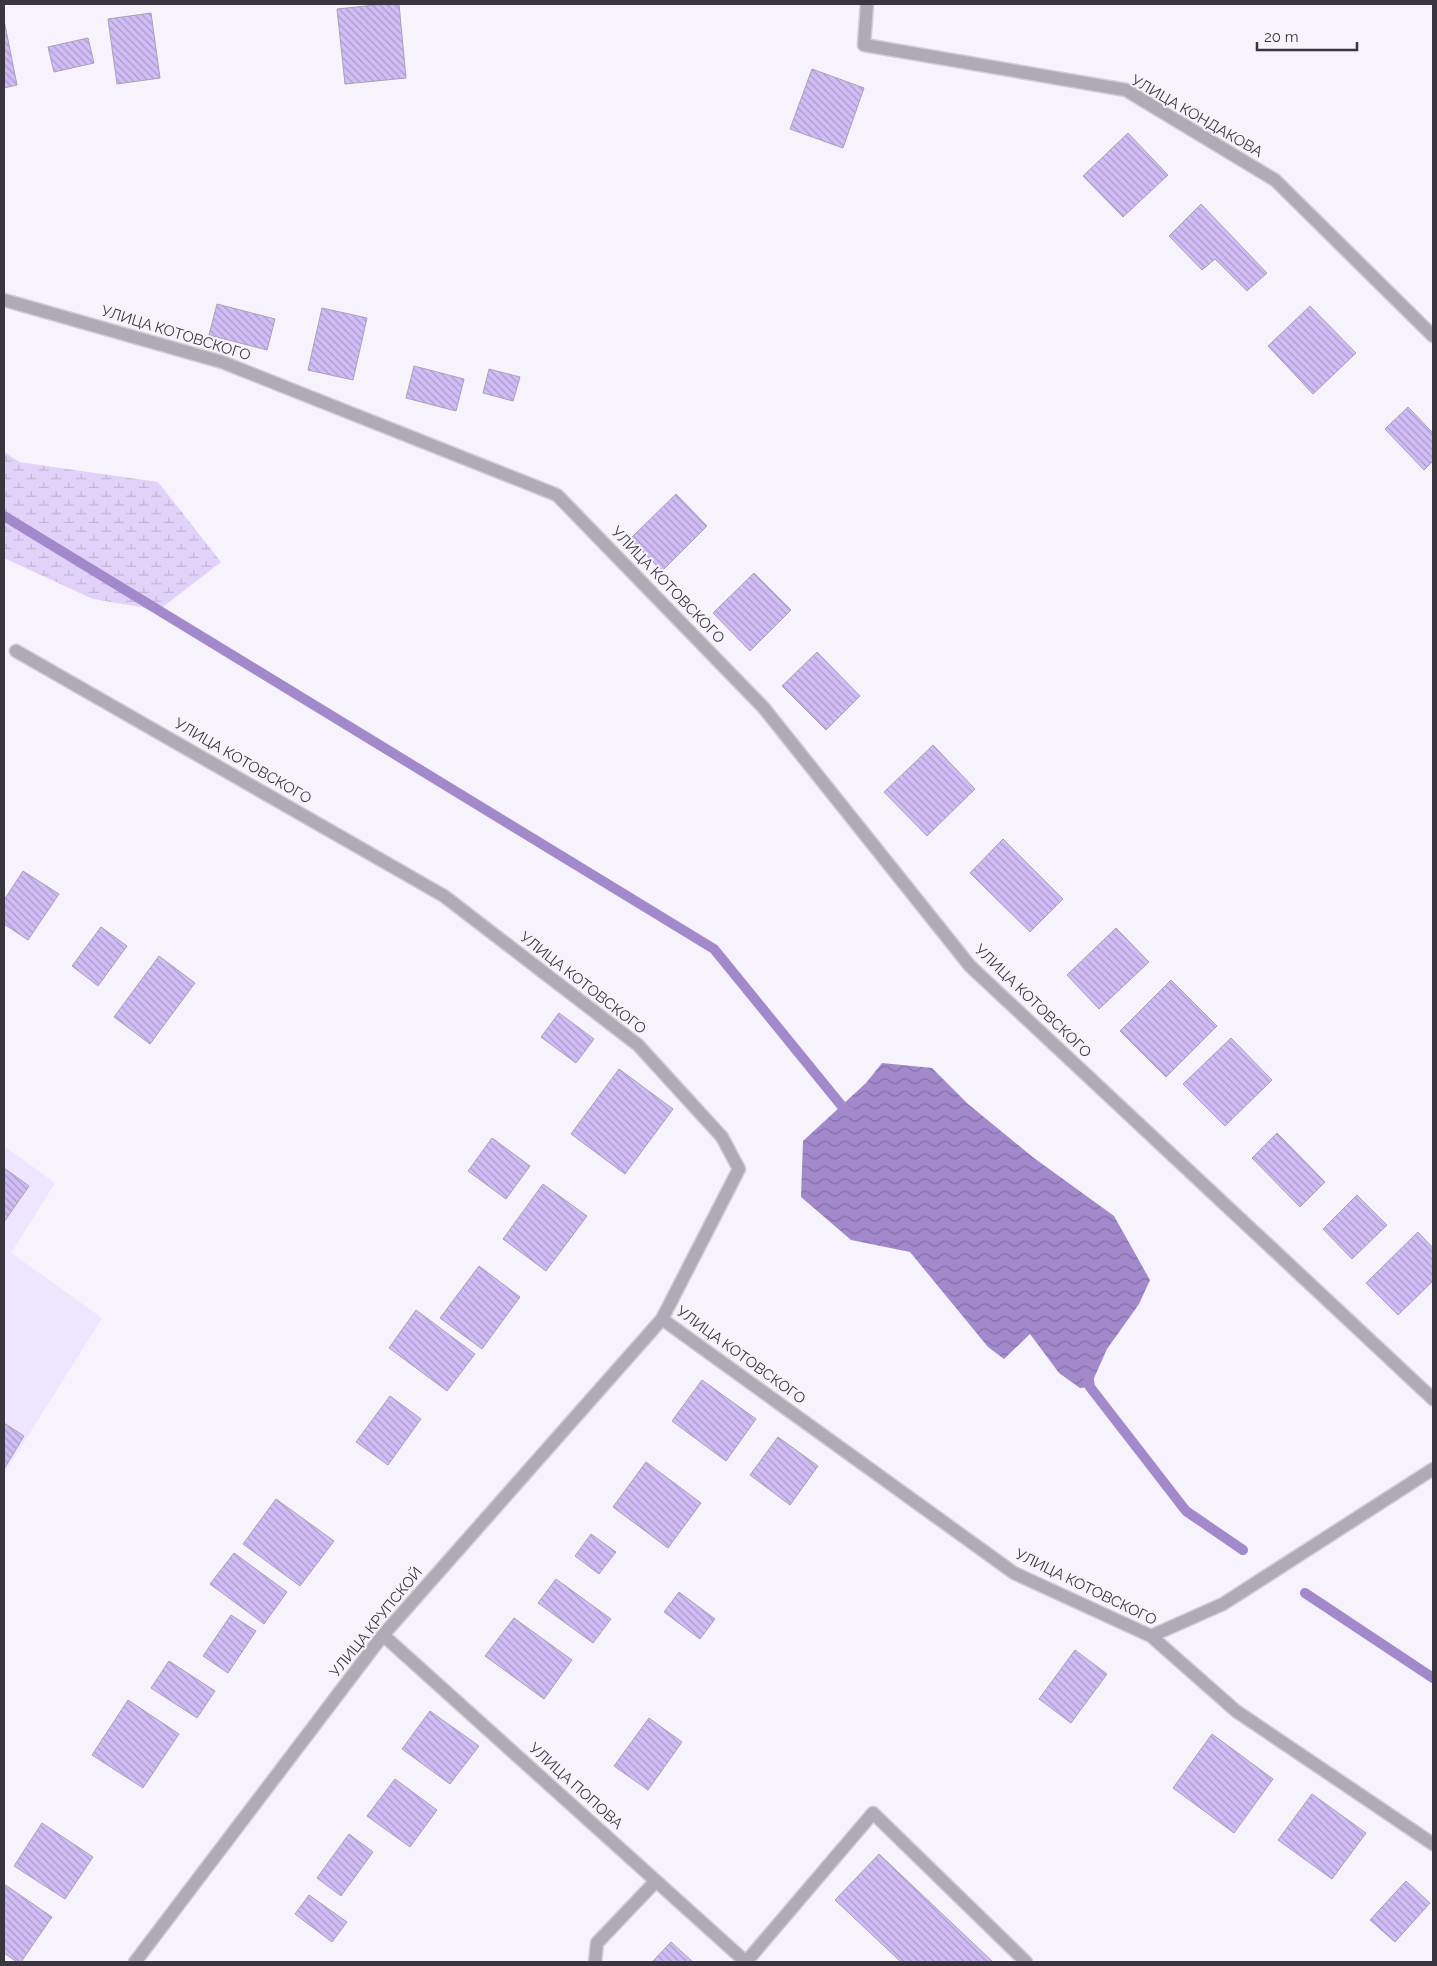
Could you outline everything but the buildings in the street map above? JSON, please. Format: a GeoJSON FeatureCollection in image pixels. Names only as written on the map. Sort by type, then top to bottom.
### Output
{"type":"FeatureCollection","features":[{"type":"Feature","properties":{"kind":"street","name":"УЛИЦА КОНДАКОВА"},"geometry":{"type":"LineString","coordinates":[[866,4],[864,46],[1126,90],[1275,180],[1433,336]]}},
{"type":"Feature","properties":{"kind":"street","name":"УЛИЦА КОТОВСКОГО"},"geometry":{"type":"LineString","coordinates":[[4,300],[222,362],[557,495],[764,707],[970,966],[1433,1399]]}},
{"type":"Feature","properties":{"kind":"street","name":"УЛИЦА КОТОВСКОГО"},"geometry":{"type":"LineString","coordinates":[[16,651],[444,896],[638,1045],[722,1136],[739,1169],[662,1319],[1014,1573],[1151,1636],[1236,1710],[1433,1844]]}},
{"type":"Feature","properties":{"kind":"street","name":"УЛИЦА КРУПСКОЙ"},"geometry":{"type":"LineString","coordinates":[[135,1962],[384,1634],[662,1319]]}},
{"type":"Feature","properties":{"kind":"street"},"geometry":{"type":"LineString","coordinates":[[1151,1636],[1223,1604],[1433,1470]]}},
{"type":"Feature","properties":{"kind":"street","name":"УЛИЦА ПОПОВА"},"geometry":{"type":"LineString","coordinates":[[384,1634],[746,1962]]}},
{"type":"Feature","properties":{"kind":"street"},"geometry":{"type":"LineString","coordinates":[[746,1962],[873,1813],[1026,1962]]}},
{"type":"Feature","properties":{"kind":"street"},"geometry":{"type":"LineString","coordinates":[[595,1962],[596,1943],[656,1881]]}},
{"type":"Feature","properties":{"kind":"shaded area"},"geometry":{"type":"Polygon","coordinates":[[[4,1146],[55,1183],[11,1253],[102,1318],[4,1474],[4,1146]]]}},
{"type":"Feature","properties":{"kind":"green space"},"geometry":{"type":"Polygon","coordinates":[[[4,452],[19,462],[158,482],[221,562],[159,610],[93,599],[4,558],[4,452]]]}},
{"type":"Feature","properties":{"kind":"water"},"geometry":{"type":"Polygon","coordinates":[[[882,1063],[932,1068],[968,1104],[1034,1158],[1114,1216],[1150,1280],[1139,1304],[1107,1349],[1090,1387],[1080,1388],[1059,1373],[1030,1334],[1004,1359],[988,1347],[910,1252],[851,1240],[801,1197],[803,1141],[866,1083],[882,1063]]]}},
{"type":"Feature","properties":{"kind":"waterway"},"geometry":{"type":"LineString","coordinates":[[4,516],[714,949],[841,1105],[851,1113]]}},
{"type":"Feature","properties":{"kind":"waterway"},"geometry":{"type":"LineString","coordinates":[[1088,1374],[1090,1387],[1186,1511],[1243,1550]]}},
{"type":"Feature","properties":{"kind":"waterway"},"geometry":{"type":"LineString","coordinates":[[1305,1593],[1433,1678]]}}]}
